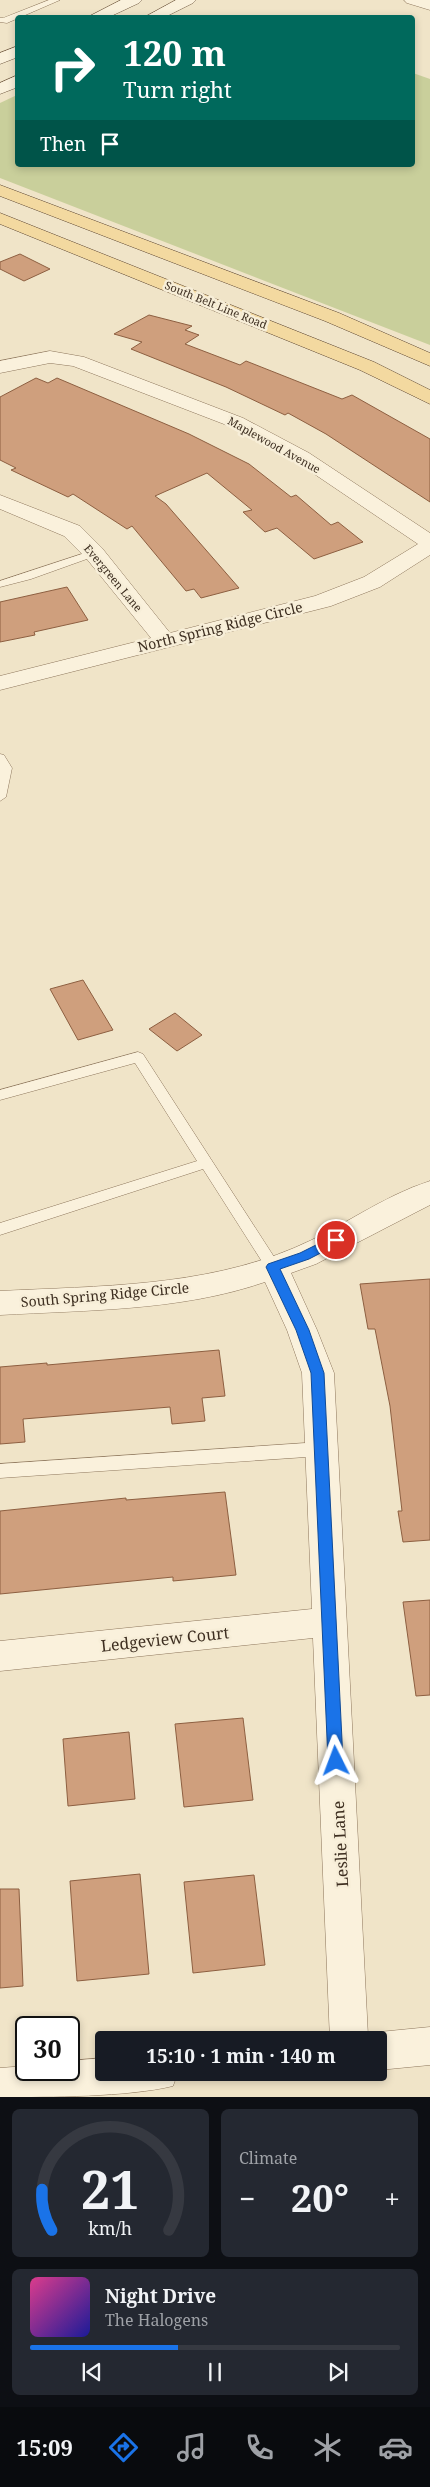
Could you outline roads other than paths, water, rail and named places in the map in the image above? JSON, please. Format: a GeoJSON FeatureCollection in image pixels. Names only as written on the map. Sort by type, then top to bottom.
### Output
{"type":"FeatureCollection","features":[{"type":"Feature","properties":{"kind":"main road"},"geometry":{"type":"LineString","coordinates":[[0,190],[332,317],[430,360]]}},
{"type":"Feature","properties":{"kind":"main road","name":"South Belt Line Road"},"geometry":{"type":"LineString","coordinates":[[0,218],[367,366],[430,398]]}},
{"type":"Feature","properties":{"kind":"street"},"geometry":{"type":"LineString","coordinates":[[100,15],[134,0]]}},
{"type":"Feature","properties":{"kind":"street"},"geometry":{"type":"LineString","coordinates":[[156,15],[188,0]]}},
{"type":"Feature","properties":{"kind":"street"},"geometry":{"type":"LineString","coordinates":[[412,0],[430,5]]}},
{"type":"Feature","properties":{"kind":"street"},"geometry":{"type":"LineString","coordinates":[[0,59],[15,52]]}},
{"type":"Feature","properties":{"kind":"street"},"geometry":{"type":"LineString","coordinates":[[0,89],[15,82]]}},
{"type":"Feature","properties":{"kind":"street","name":"Maplewood Avenue"},"geometry":{"type":"LineString","coordinates":[[0,367],[50,357],[78,361],[236,422],[302,457],[430,544]]}},
{"type":"Feature","properties":{"kind":"street","name":"Evergreen Lane"},"geometry":{"type":"LineString","coordinates":[[0,501],[72,531],[94,553],[165,641]]}},
{"type":"Feature","properties":{"kind":"street","name":"North Spring Ridge Circle"},"geometry":{"type":"LineString","coordinates":[[0,683],[323,601],[372,582],[430,544]]}},
{"type":"Feature","properties":{"kind":"street","name":"South Spring Ridge Circle"},"geometry":{"type":"LineString","coordinates":[[0,1304],[138,1295],[230,1282],[305,1256],[430,1192]]}},
{"type":"Feature","properties":{"kind":"street","name":"Leslie Lane"},"geometry":{"type":"LineString","coordinates":[[273,1267],[302,1330],[318,1373],[349,2031]]}},
{"type":"Feature","properties":{"kind":"street","name":"Ledgeview Court"},"geometry":{"type":"LineString","coordinates":[[0,1656],[329,1622]]}},
{"type":"Feature","properties":{"kind":"street"},"geometry":{"type":"LineString","coordinates":[[387,2050],[430,2046]]}},
{"type":"Feature","properties":{"kind":"street"},"geometry":{"type":"LineString","coordinates":[[0,2088],[95,2078]]}},
{"type":"Feature","properties":{"kind":"lane"},"geometry":{"type":"LineString","coordinates":[[30,0],[44,5]]}},
{"type":"Feature","properties":{"kind":"lane"},"geometry":{"type":"LineString","coordinates":[[18,15],[56,0]]}},
{"type":"Feature","properties":{"kind":"lane"},"geometry":{"type":"LineString","coordinates":[[2,21],[15,16]]}},
{"type":"Feature","properties":{"kind":"lane"},"geometry":{"type":"LineString","coordinates":[[2,21],[15,25]]}},
{"type":"Feature","properties":{"kind":"lane"},"geometry":{"type":"LineString","coordinates":[[0,584],[27,577],[94,553]]}},
{"type":"Feature","properties":{"kind":"lane"},"geometry":{"type":"LineString","coordinates":[[0,758],[6,768],[0,797]]}},
{"type":"Feature","properties":{"kind":"lane"},"geometry":{"type":"LineString","coordinates":[[0,1094],[138,1057],[273,1267]]}},
{"type":"Feature","properties":{"kind":"lane"},"geometry":{"type":"LineString","coordinates":[[0,1229],[206,1163]]}},
{"type":"Feature","properties":{"kind":"lane"},"geometry":{"type":"LineString","coordinates":[[0,1472],[321,1449]]}}]}
